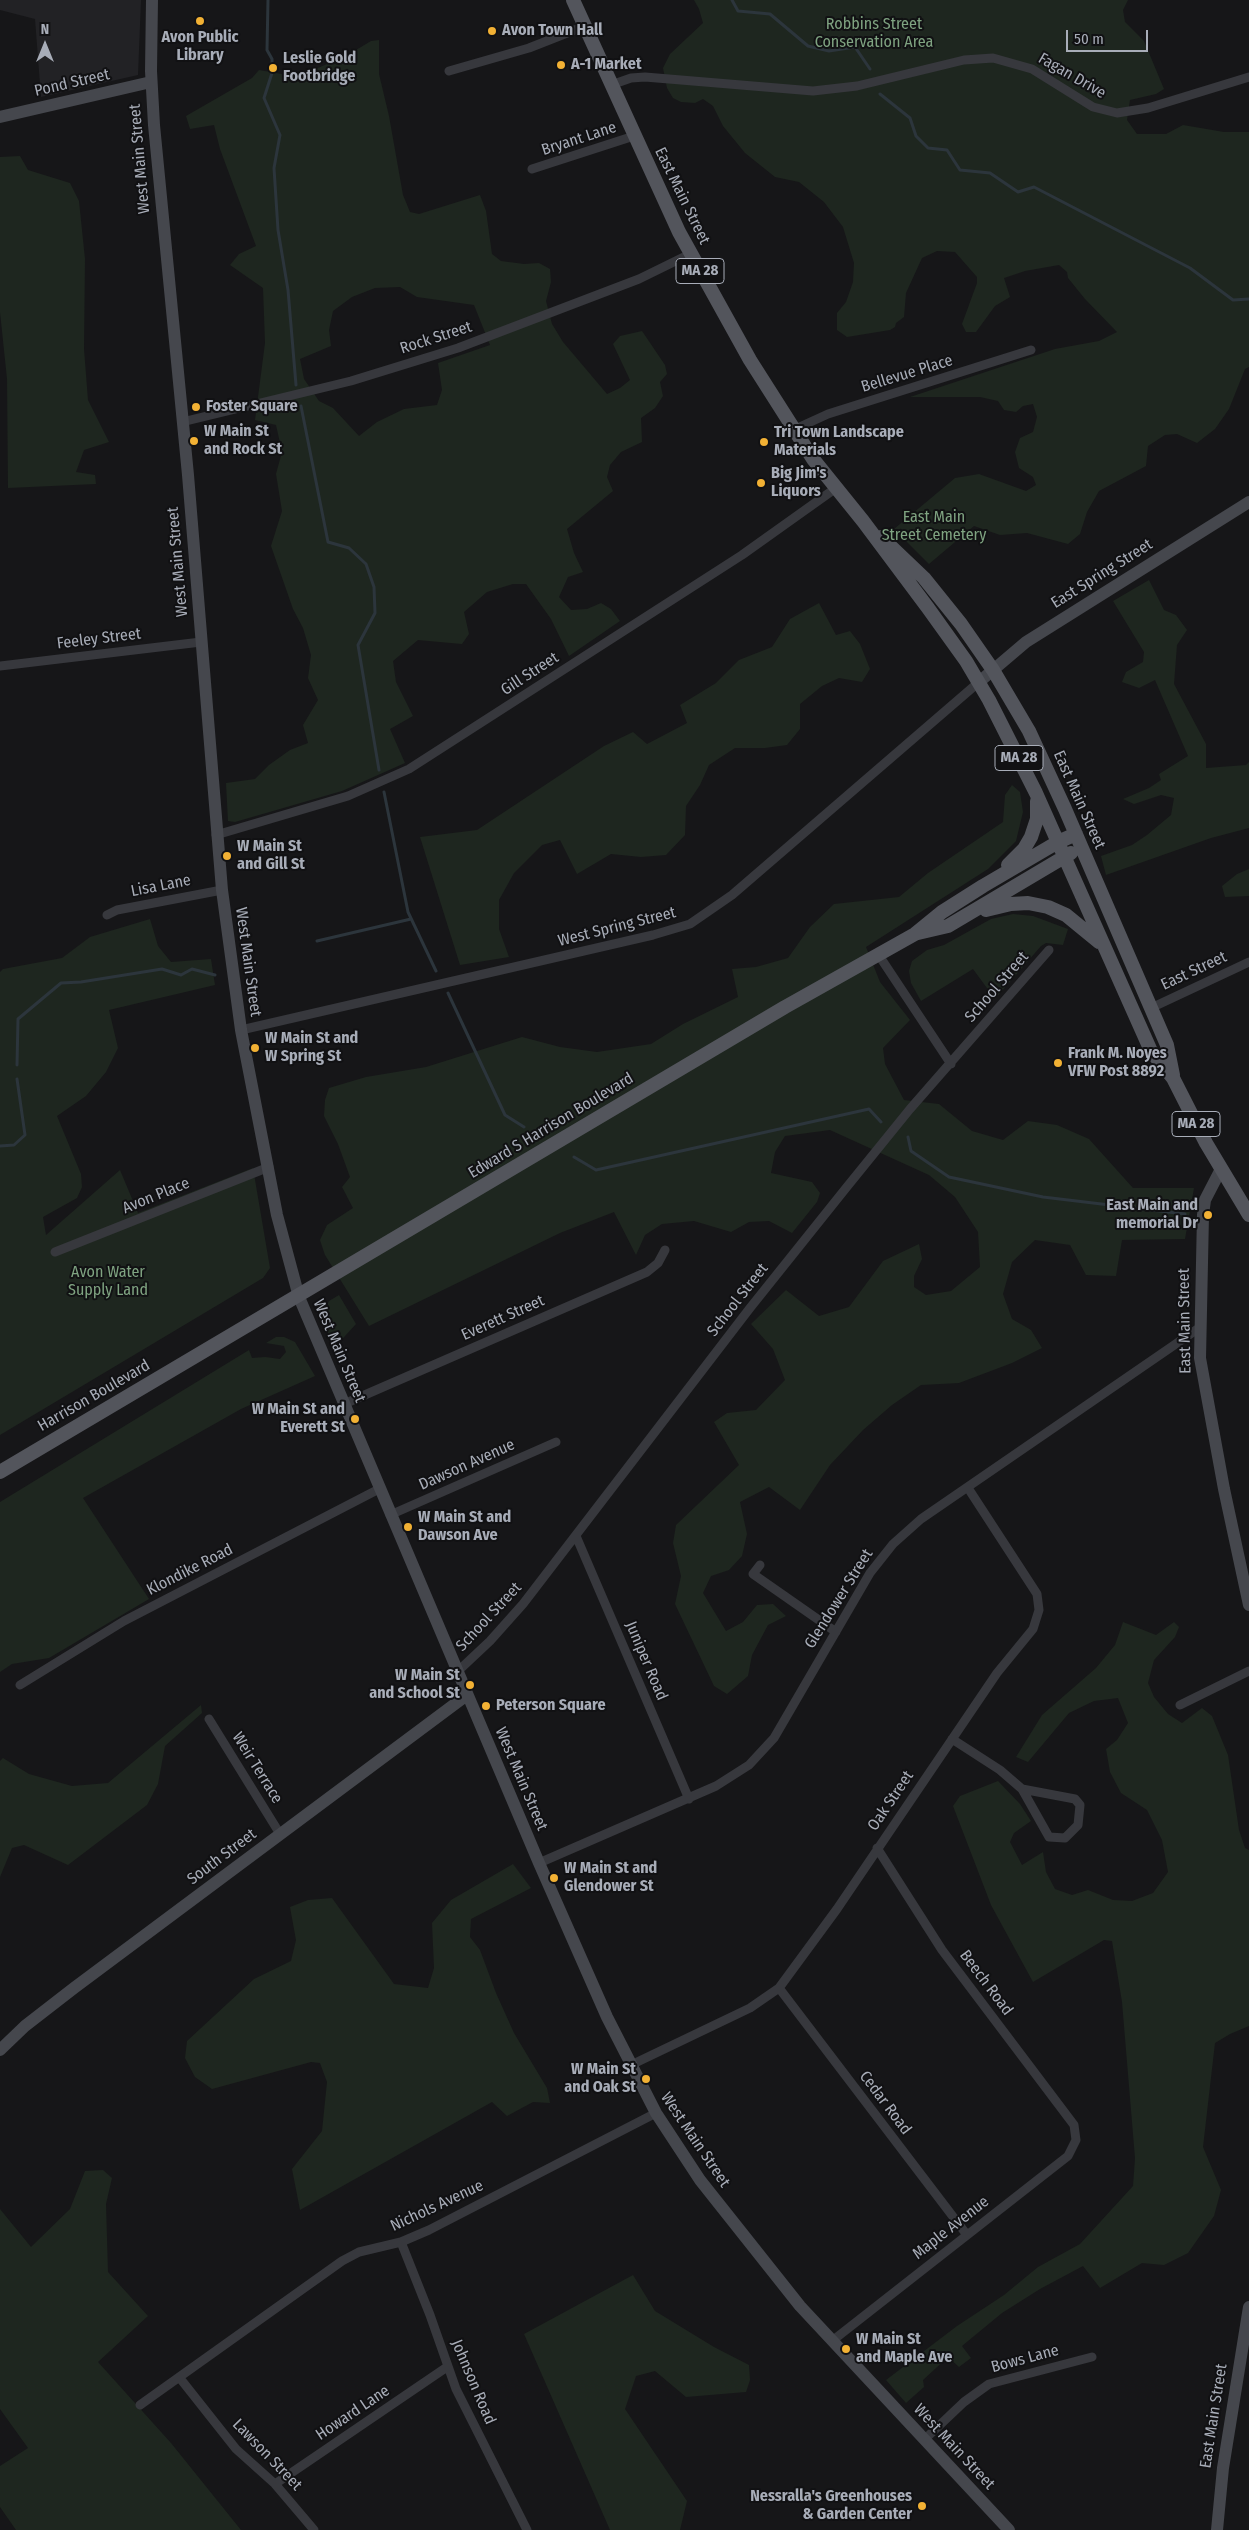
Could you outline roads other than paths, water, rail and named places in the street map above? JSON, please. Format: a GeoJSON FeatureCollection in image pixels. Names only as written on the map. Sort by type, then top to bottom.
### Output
{"type":"FeatureCollection","features":[{"type":"Feature","properties":{"kind":"main road","name":"West Main Street"},"geometry":{"type":"LineString","coordinates":[[152,0],[151,82],[222,890],[241,1030],[277,1216],[299,1297],[539,1863],[631,2065],[656,2113],[700,2180],[800,2306],[1009,2530]]}},
{"type":"Feature","properties":{"kind":"main road","name":"East Main Street"},"geometry":{"type":"LineString","coordinates":[[573,0],[690,254],[742,347],[793,430],[863,521],[979,682],[1036,793],[1102,945],[1151,1051],[1173,1078],[1221,1169],[1205,1200],[1199,1328],[1204,1385],[1249,1605]]}},
{"type":"Feature","properties":{"kind":"main road","name":"Pond Street"},"geometry":{"type":"LineString","coordinates":[[0,117],[151,82]]}},
{"type":"Feature","properties":{"kind":"main road","name":"East Spring Street"},"geometry":{"type":"LineString","coordinates":[[979,682],[1026,642],[1249,502]]}},
{"type":"Feature","properties":{"kind":"main road","name":"East Main Street"},"geometry":{"type":"LineString","coordinates":[[863,521],[924,578],[961,624],[993,670],[1029,731],[1076,834],[1167,1046],[1173,1078]]}},
{"type":"Feature","properties":{"kind":"main road"},"geometry":{"type":"LineString","coordinates":[[983,886],[1014,860],[1031,837],[1037,819],[1036,793]]}},
{"type":"Feature","properties":{"kind":"main road","name":"Edward S Harrison Boulevard"},"geometry":{"type":"LineString","coordinates":[[207,1351],[786,1007],[915,934],[942,912],[983,886],[1058,842],[1076,834]]}},
{"type":"Feature","properties":{"kind":"main road","name":"Edward S Harrison Boulevard"},"geometry":{"type":"LineString","coordinates":[[915,934],[948,926],[1064,857],[1082,849]]}},
{"type":"Feature","properties":{"kind":"main road"},"geometry":{"type":"LineString","coordinates":[[948,926],[998,906],[1028,903],[1048,907],[1066,914],[1102,945]]}},
{"type":"Feature","properties":{"kind":"main road","name":"MA 28"},"geometry":{"type":"LineString","coordinates":[[1221,1169],[1249,1214]]}},
{"type":"Feature","properties":{"kind":"main road","name":"Harrison Boulevard"},"geometry":{"type":"LineString","coordinates":[[0,1472],[207,1351]]}},
{"type":"Feature","properties":{"kind":"main road","name":"South Street"},"geometry":{"type":"LineString","coordinates":[[0,2050],[25,2026],[74,1988],[467,1695]]}},
{"type":"Feature","properties":{"kind":"main road","name":"East Main Street"},"geometry":{"type":"LineString","coordinates":[[1217,2530],[1224,2468],[1249,2307]]}},
{"type":"Feature","properties":{"kind":"street"},"geometry":{"type":"LineString","coordinates":[[449,70],[529,48],[585,26]]}},
{"type":"Feature","properties":{"kind":"street","name":"Fagan Drive"},"geometry":{"type":"LineString","coordinates":[[611,85],[631,78],[645,77],[813,91],[857,86],[964,60],[993,58],[1032,68],[1094,107],[1118,114],[1148,108],[1249,77]]}},
{"type":"Feature","properties":{"kind":"street","name":"Bryant Lane"},"geometry":{"type":"LineString","coordinates":[[532,169],[634,136]]}},
{"type":"Feature","properties":{"kind":"street","name":"Rock Street"},"geometry":{"type":"LineString","coordinates":[[182,422],[351,381],[458,348],[640,278],[690,254]]}},
{"type":"Feature","properties":{"kind":"street","name":"Bellevue Place"},"geometry":{"type":"LineString","coordinates":[[793,430],[828,414],[1032,350]]}},
{"type":"Feature","properties":{"kind":"street","name":"Gill Street"},"geometry":{"type":"LineString","coordinates":[[216,836],[348,796],[409,769],[742,555],[836,488]]}},
{"type":"Feature","properties":{"kind":"street","name":"Feeley Street"},"geometry":{"type":"LineString","coordinates":[[0,666],[201,642]]}},
{"type":"Feature","properties":{"kind":"street","name":"West Spring Street"},"geometry":{"type":"LineString","coordinates":[[241,1030],[653,935],[690,924],[732,896],[979,682]]}},
{"type":"Feature","properties":{"kind":"street","name":"Lisa Lane"},"geometry":{"type":"LineString","coordinates":[[107,915],[117,910],[222,890]]}},
{"type":"Feature","properties":{"kind":"street","name":"School Street"},"geometry":{"type":"LineString","coordinates":[[457,1672],[509,1622],[756,1300],[910,1109],[1048,950]]}},
{"type":"Feature","properties":{"kind":"street"},"geometry":{"type":"LineString","coordinates":[[878,954],[951,1064]]}},
{"type":"Feature","properties":{"kind":"street","name":"East Street"},"geometry":{"type":"LineString","coordinates":[[1151,1008],[1249,962]]}},
{"type":"Feature","properties":{"kind":"street","name":"Avon Place"},"geometry":{"type":"LineString","coordinates":[[55,1252],[268,1167]]}},
{"type":"Feature","properties":{"kind":"street","name":"Everett Street"},"geometry":{"type":"LineString","coordinates":[[344,1404],[647,1272],[658,1263],[665,1250]]}},
{"type":"Feature","properties":{"kind":"street","name":"Glendower Street"},"geometry":{"type":"LineString","coordinates":[[539,1863],[689,1798],[734,1776],[762,1753],[774,1738],[870,1573],[893,1544],[921,1519],[1199,1328]]}},
{"type":"Feature","properties":{"kind":"street","name":"Dawson Avenue"},"geometry":{"type":"LineString","coordinates":[[390,1515],[556,1442]]}},
{"type":"Feature","properties":{"kind":"street","name":"Oak Street"},"geometry":{"type":"LineString","coordinates":[[631,2065],[750,2008],[779,1988],[837,1909],[997,1672],[1033,1629],[1039,1610],[1037,1594],[1032,1582],[968,1488]]}},
{"type":"Feature","properties":{"kind":"street","name":"Klondike Road"},"geometry":{"type":"LineString","coordinates":[[20,1685],[124,1621],[379,1489]]}},
{"type":"Feature","properties":{"kind":"street","name":"Juniper Road"},"geometry":{"type":"LineString","coordinates":[[576,1536],[689,1798]]}},
{"type":"Feature","properties":{"kind":"street"},"geometry":{"type":"LineString","coordinates":[[760,1565],[753,1574],[836,1632]]}},
{"type":"Feature","properties":{"kind":"street"},"geometry":{"type":"LineString","coordinates":[[1180,1705],[1249,1671]]}},
{"type":"Feature","properties":{"kind":"street","name":"Weir Terrace"},"geometry":{"type":"LineString","coordinates":[[209,1719],[280,1834]]}},
{"type":"Feature","properties":{"kind":"street"},"geometry":{"type":"LineString","coordinates":[[952,1739],[1000,1770],[1022,1789],[1049,1837],[1065,1838],[1078,1825],[1080,1806],[1075,1799],[1022,1789]]}},
{"type":"Feature","properties":{"kind":"street","name":"Beech Road"},"geometry":{"type":"LineString","coordinates":[[877,1848],[942,1950],[1069,2119],[1076,2132]]}},
{"type":"Feature","properties":{"kind":"street","name":"Cedar Road"},"geometry":{"type":"LineString","coordinates":[[779,1988],[967,2235]]}},
{"type":"Feature","properties":{"kind":"street","name":"Nichols Avenue"},"geometry":{"type":"LineString","coordinates":[[140,2405],[342,2261],[375,2247],[401,2242],[656,2113]]}},
{"type":"Feature","properties":{"kind":"street","name":"Maple Avenue"},"geometry":{"type":"LineString","coordinates":[[832,2341],[1068,2156],[1074,2147],[1076,2132]]}},
{"type":"Feature","properties":{"kind":"street","name":"Johnson Road"},"geometry":{"type":"LineString","coordinates":[[401,2242],[430,2315],[447,2367],[528,2530]]}},
{"type":"Feature","properties":{"kind":"street","name":"Bows Lane"},"geometry":{"type":"LineString","coordinates":[[925,2439],[964,2402],[989,2384],[1092,2357]]}},
{"type":"Feature","properties":{"kind":"street","name":"Howard Lane"},"geometry":{"type":"LineString","coordinates":[[274,2484],[447,2367]]}},
{"type":"Feature","properties":{"kind":"street","name":"Lawson Street"},"geometry":{"type":"LineString","coordinates":[[179,2377],[236,2449],[274,2484],[314,2530]]}},
{"type":"Feature","properties":{"kind":"waterway"},"geometry":{"type":"LineString","coordinates":[[268,0],[267,50],[272,59],[272,73],[264,98],[280,135],[274,168],[278,230],[288,290],[296,385]]}},
{"type":"Feature","properties":{"kind":"waterway"},"geometry":{"type":"LineString","coordinates":[[732,0],[738,11],[770,14],[808,46],[829,51],[855,47],[870,69]]}},
{"type":"Feature","properties":{"kind":"waterway"},"geometry":{"type":"LineString","coordinates":[[880,94],[910,118],[916,136],[928,148],[947,150],[960,170],[990,173],[1018,192],[1034,187],[1190,268],[1233,300],[1249,299]]}},
{"type":"Feature","properties":{"kind":"waterway"},"geometry":{"type":"LineString","coordinates":[[301,406],[328,542],[349,548],[366,564],[374,587],[375,613],[358,645],[379,770]]}},
{"type":"Feature","properties":{"kind":"waterway"},"geometry":{"type":"LineString","coordinates":[[384,792],[408,912],[436,971]]}},
{"type":"Feature","properties":{"kind":"waterway"},"geometry":{"type":"LineString","coordinates":[[317,941],[411,919]]}},
{"type":"Feature","properties":{"kind":"waterway"},"geometry":{"type":"LineString","coordinates":[[17,1065],[18,1019],[61,983],[81,982],[162,969],[181,975],[192,969],[215,975]]}},
{"type":"Feature","properties":{"kind":"waterway"},"geometry":{"type":"LineString","coordinates":[[448,993],[505,1115],[524,1127]]}},
{"type":"Feature","properties":{"kind":"waterway"},"geometry":{"type":"LineString","coordinates":[[0,1146],[14,1145],[25,1135],[17,1079]]}},
{"type":"Feature","properties":{"kind":"waterway"},"geometry":{"type":"LineString","coordinates":[[574,1157],[596,1170],[869,1109],[881,1122]]}},
{"type":"Feature","properties":{"kind":"waterway"},"geometry":{"type":"LineString","coordinates":[[908,1137],[911,1151],[949,1177],[1043,1197],[1185,1214]]}},
{"type":"Feature","properties":{"kind":"place","name":"Avon Public Library"},"geometry":{"type":"Point","coordinates":[200,21]}},
{"type":"Feature","properties":{"kind":"place","name":"Avon Town Hall"},"geometry":{"type":"Point","coordinates":[492,31]}},
{"type":"Feature","properties":{"kind":"place","name":"A-1 Market"},"geometry":{"type":"Point","coordinates":[561,65]}},
{"type":"Feature","properties":{"kind":"place","name":"Leslie Gold Footbridge"},"geometry":{"type":"Point","coordinates":[273,68]}},
{"type":"Feature","properties":{"kind":"place","name":"Foster Square"},"geometry":{"type":"Point","coordinates":[196,407]}},
{"type":"Feature","properties":{"kind":"place","name":"W Main St and Rock St"},"geometry":{"type":"Point","coordinates":[194,441]}},
{"type":"Feature","properties":{"kind":"place","name":"Tri Town Landscape Materials"},"geometry":{"type":"Point","coordinates":[764,442]}},
{"type":"Feature","properties":{"kind":"place","name":"Big Jim's Liquors"},"geometry":{"type":"Point","coordinates":[761,483]}},
{"type":"Feature","properties":{"kind":"place","name":"W Main St and Gill St"},"geometry":{"type":"Point","coordinates":[227,856]}},
{"type":"Feature","properties":{"kind":"place","name":"W Main St and W Spring St"},"geometry":{"type":"Point","coordinates":[255,1048]}},
{"type":"Feature","properties":{"kind":"place","name":"Frank M. Noyes VFW Post 8892"},"geometry":{"type":"Point","coordinates":[1058,1063]}},
{"type":"Feature","properties":{"kind":"place","name":"East Main and memorial Dr"},"geometry":{"type":"Point","coordinates":[1208,1215]}},
{"type":"Feature","properties":{"kind":"place","name":"W Main St and Everett St"},"geometry":{"type":"Point","coordinates":[355,1419]}},
{"type":"Feature","properties":{"kind":"place","name":"W Main St and Dawson Ave"},"geometry":{"type":"Point","coordinates":[408,1527]}},
{"type":"Feature","properties":{"kind":"place","name":"W Main St and School St"},"geometry":{"type":"Point","coordinates":[470,1685]}},
{"type":"Feature","properties":{"kind":"place","name":"Peterson Square"},"geometry":{"type":"Point","coordinates":[486,1706]}},
{"type":"Feature","properties":{"kind":"place","name":"W Main St and Glendower St"},"geometry":{"type":"Point","coordinates":[554,1878]}},
{"type":"Feature","properties":{"kind":"place","name":"W Main St and Oak St"},"geometry":{"type":"Point","coordinates":[646,2079]}},
{"type":"Feature","properties":{"kind":"place","name":"W Main St and Maple Ave"},"geometry":{"type":"Point","coordinates":[846,2349]}},
{"type":"Feature","properties":{"kind":"place","name":"Nessralla's Greenhouses & Garden Center"},"geometry":{"type":"Point","coordinates":[922,2506]}},
{"type":"Feature","properties":{"kind":"park label","name":"Robbins Street Conservation Area"},"geometry":{"type":"Point","coordinates":[874,34]}},
{"type":"Feature","properties":{"kind":"park label","name":"East Main Street Cemetery"},"geometry":{"type":"Point","coordinates":[934,527]}},
{"type":"Feature","properties":{"kind":"park label","name":"Avon Water Supply Land"},"geometry":{"type":"Point","coordinates":[108,1282]}}]}
